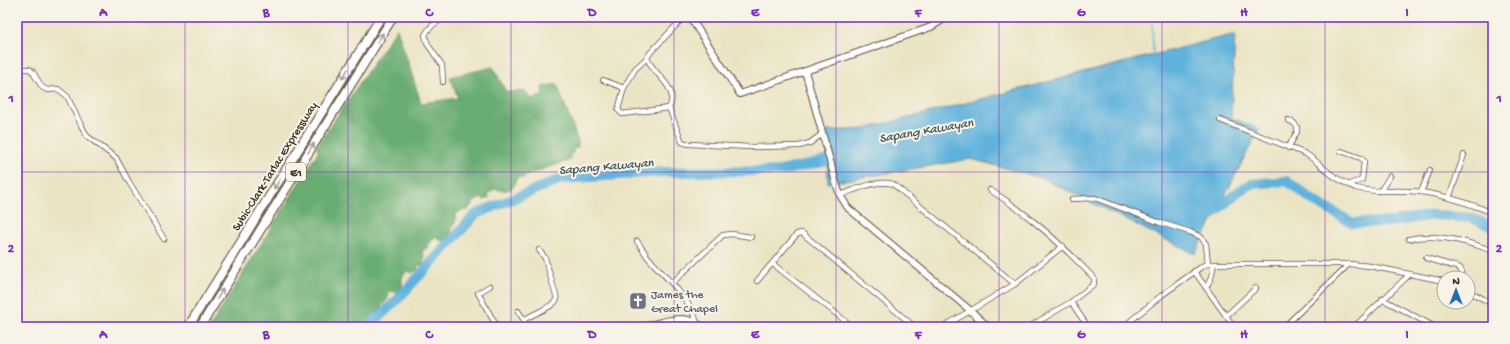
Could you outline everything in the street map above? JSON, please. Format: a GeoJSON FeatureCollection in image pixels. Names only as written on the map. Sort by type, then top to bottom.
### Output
{"type":"FeatureCollection","features":[{"type":"Feature","properties":{"kind":"highway","name":"Subic-Clark-Tarlac Expressway"},"geometry":{"type":"LineString","coordinates":[[188,327],[381,17]]}},
{"type":"Feature","properties":{"kind":"highway","name":"Subic-Clark-Tarlac Expressway"},"geometry":{"type":"LineString","coordinates":[[200,327],[393,17]]}},
{"type":"Feature","properties":{"kind":"street"},"geometry":{"type":"LineString","coordinates":[[443,82],[442,64],[428,45],[425,35],[428,29],[446,17]]}},
{"type":"Feature","properties":{"kind":"street"},"geometry":{"type":"LineString","coordinates":[[669,108],[622,114],[618,110],[624,88],[635,69],[684,17]]}},
{"type":"Feature","properties":{"kind":"street"},"geometry":{"type":"LineString","coordinates":[[690,17],[740,94],[931,27],[947,17]]}},
{"type":"Feature","properties":{"kind":"street"},"geometry":{"type":"LineString","coordinates":[[647,58],[650,66],[670,88],[673,96],[669,108],[682,142],[689,144],[751,147],[799,146],[823,137]]}},
{"type":"Feature","properties":{"kind":"street"},"geometry":{"type":"LineString","coordinates":[[17,69],[29,69],[42,87],[46,90],[58,89],[67,96],[80,125],[87,136],[104,147],[116,158],[164,239]]}},
{"type":"Feature","properties":{"kind":"street"},"geometry":{"type":"LineString","coordinates":[[805,71],[837,186],[840,195],[848,208],[988,327]]}},
{"type":"Feature","properties":{"kind":"street"},"geometry":{"type":"LineString","coordinates":[[603,80],[624,88]]}},
{"type":"Feature","properties":{"kind":"street"},"geometry":{"type":"LineString","coordinates":[[1220,120],[1313,158],[1328,172],[1350,185],[1369,190],[1421,192],[1449,198],[1493,213]]}},
{"type":"Feature","properties":{"kind":"street"},"geometry":{"type":"LineString","coordinates":[[1288,120],[1294,122],[1297,127],[1297,132],[1288,148]]}},
{"type":"Feature","properties":{"kind":"street"},"geometry":{"type":"LineString","coordinates":[[1341,151],[1361,158],[1364,161],[1362,180],[1352,182],[1350,185]]}},
{"type":"Feature","properties":{"kind":"street"},"geometry":{"type":"LineString","coordinates":[[1449,198],[1464,155]]}},
{"type":"Feature","properties":{"kind":"street"},"geometry":{"type":"LineString","coordinates":[[1421,192],[1430,170]]}},
{"type":"Feature","properties":{"kind":"street"},"geometry":{"type":"LineString","coordinates":[[1381,190],[1390,176]]}},
{"type":"Feature","properties":{"kind":"street"},"geometry":{"type":"LineString","coordinates":[[840,195],[874,184],[893,184],[1015,284]]}},
{"type":"Feature","properties":{"kind":"street"},"geometry":{"type":"LineString","coordinates":[[990,190],[1012,204],[1063,246],[1094,278],[1094,284],[1071,302],[1029,327]]}},
{"type":"Feature","properties":{"kind":"street"},"geometry":{"type":"LineString","coordinates":[[1072,199],[1095,198],[1158,222],[1190,232],[1201,238],[1206,244],[1208,264]]}},
{"type":"Feature","properties":{"kind":"street"},"geometry":{"type":"LineString","coordinates":[[1485,210],[1493,210]]}},
{"type":"Feature","properties":{"kind":"street"},"geometry":{"type":"LineString","coordinates":[[757,281],[797,234],[801,233],[915,327]]}},
{"type":"Feature","properties":{"kind":"street"},"geometry":{"type":"LineString","coordinates":[[672,283],[723,235],[732,234],[751,237]]}},
{"type":"Feature","properties":{"kind":"street"},"geometry":{"type":"LineString","coordinates":[[1409,239],[1425,236],[1442,237],[1477,245],[1493,251]]}},
{"type":"Feature","properties":{"kind":"street"},"geometry":{"type":"LineString","coordinates":[[637,241],[672,283],[694,314],[699,325]]}},
{"type":"Feature","properties":{"kind":"street"},"geometry":{"type":"LineString","coordinates":[[943,327],[1015,284],[1063,246]]}},
{"type":"Feature","properties":{"kind":"street"},"geometry":{"type":"LineString","coordinates":[[524,320],[552,305],[557,299],[545,258],[539,250]]}},
{"type":"Feature","properties":{"kind":"street"},"geometry":{"type":"LineString","coordinates":[[1426,258],[1460,268],[1461,270]]}},
{"type":"Feature","properties":{"kind":"street"},"geometry":{"type":"LineString","coordinates":[[773,264],[853,327]]}},
{"type":"Feature","properties":{"kind":"street"},"geometry":{"type":"LineString","coordinates":[[1123,327],[1162,295],[1204,264],[1349,264],[1370,266],[1436,279]]}},
{"type":"Feature","properties":{"kind":"street"},"geometry":{"type":"LineString","coordinates":[[1206,288],[1211,278],[1214,264]]}},
{"type":"Feature","properties":{"kind":"street"},"geometry":{"type":"LineString","coordinates":[[1284,327],[1349,264]]}},
{"type":"Feature","properties":{"kind":"street"},"geometry":{"type":"LineString","coordinates":[[1194,271],[1234,327]]}},
{"type":"Feature","properties":{"kind":"street"},"geometry":{"type":"LineString","coordinates":[[1354,327],[1410,274]]}},
{"type":"Feature","properties":{"kind":"street"},"geometry":{"type":"LineString","coordinates":[[490,286],[478,293],[497,327]]}},
{"type":"Feature","properties":{"kind":"street"},"geometry":{"type":"LineString","coordinates":[[1226,316],[1256,288]]}},
{"type":"Feature","properties":{"kind":"street"},"geometry":{"type":"LineString","coordinates":[[1476,295],[1493,304]]}},
{"type":"Feature","properties":{"kind":"street"},"geometry":{"type":"LineString","coordinates":[[1382,299],[1435,327]]}},
{"type":"Feature","properties":{"kind":"street"},"geometry":{"type":"LineString","coordinates":[[1071,302],[1088,327]]}},
{"type":"Feature","properties":{"kind":"street"},"geometry":{"type":"LineString","coordinates":[[518,311],[524,320],[526,327]]}},
{"type":"Feature","properties":{"kind":"street"},"geometry":{"type":"LineString","coordinates":[[643,327],[681,319],[699,325]]}},
{"type":"Feature","properties":{"kind":"green space"},"geometry":{"type":"Polygon","coordinates":[[[397,28],[421,103],[458,98],[450,77],[493,67],[506,92],[525,91],[532,99],[543,95],[542,87],[557,84],[578,141],[578,147],[573,149],[573,153],[570,154],[570,160],[529,174],[523,178],[516,178],[514,186],[509,190],[495,189],[487,194],[489,198],[483,200],[481,198],[473,202],[469,209],[465,211],[463,209],[455,215],[455,222],[448,239],[441,241],[436,236],[428,244],[427,248],[423,250],[422,254],[425,256],[422,265],[418,265],[417,270],[411,273],[408,270],[402,277],[401,293],[390,291],[387,300],[381,306],[382,311],[378,315],[375,312],[366,322],[359,323],[358,327],[210,327],[318,152],[317,146],[397,28]]]}},
{"type":"Feature","properties":{"kind":"water"},"geometry":{"type":"Polygon","coordinates":[[[1235,34],[1231,118],[1259,129],[1195,254],[1042,178],[971,159],[828,183],[827,131],[864,129],[1235,34]]]}},
{"type":"Feature","properties":{"kind":"waterway"},"geometry":{"type":"LineString","coordinates":[[1152,17],[1153,55]]}},
{"type":"Feature","properties":{"kind":"waterway","name":"Sapang Kawayan"},"geometry":{"type":"LineString","coordinates":[[368,327],[396,301],[476,214],[561,179],[662,172],[781,171],[839,158]]}},
{"type":"Feature","properties":{"kind":"waterway","name":"Sapang Kawayan"},"geometry":{"type":"LineString","coordinates":[[1207,216],[1212,215],[1239,191],[1251,184],[1287,181],[1315,202],[1353,223],[1391,222],[1434,215],[1471,218],[1493,227]]}},
{"type":"Feature","properties":{"kind":"place","name":"James the Great Chapel"},"geometry":{"type":"Point","coordinates":[638,301]}}]}
